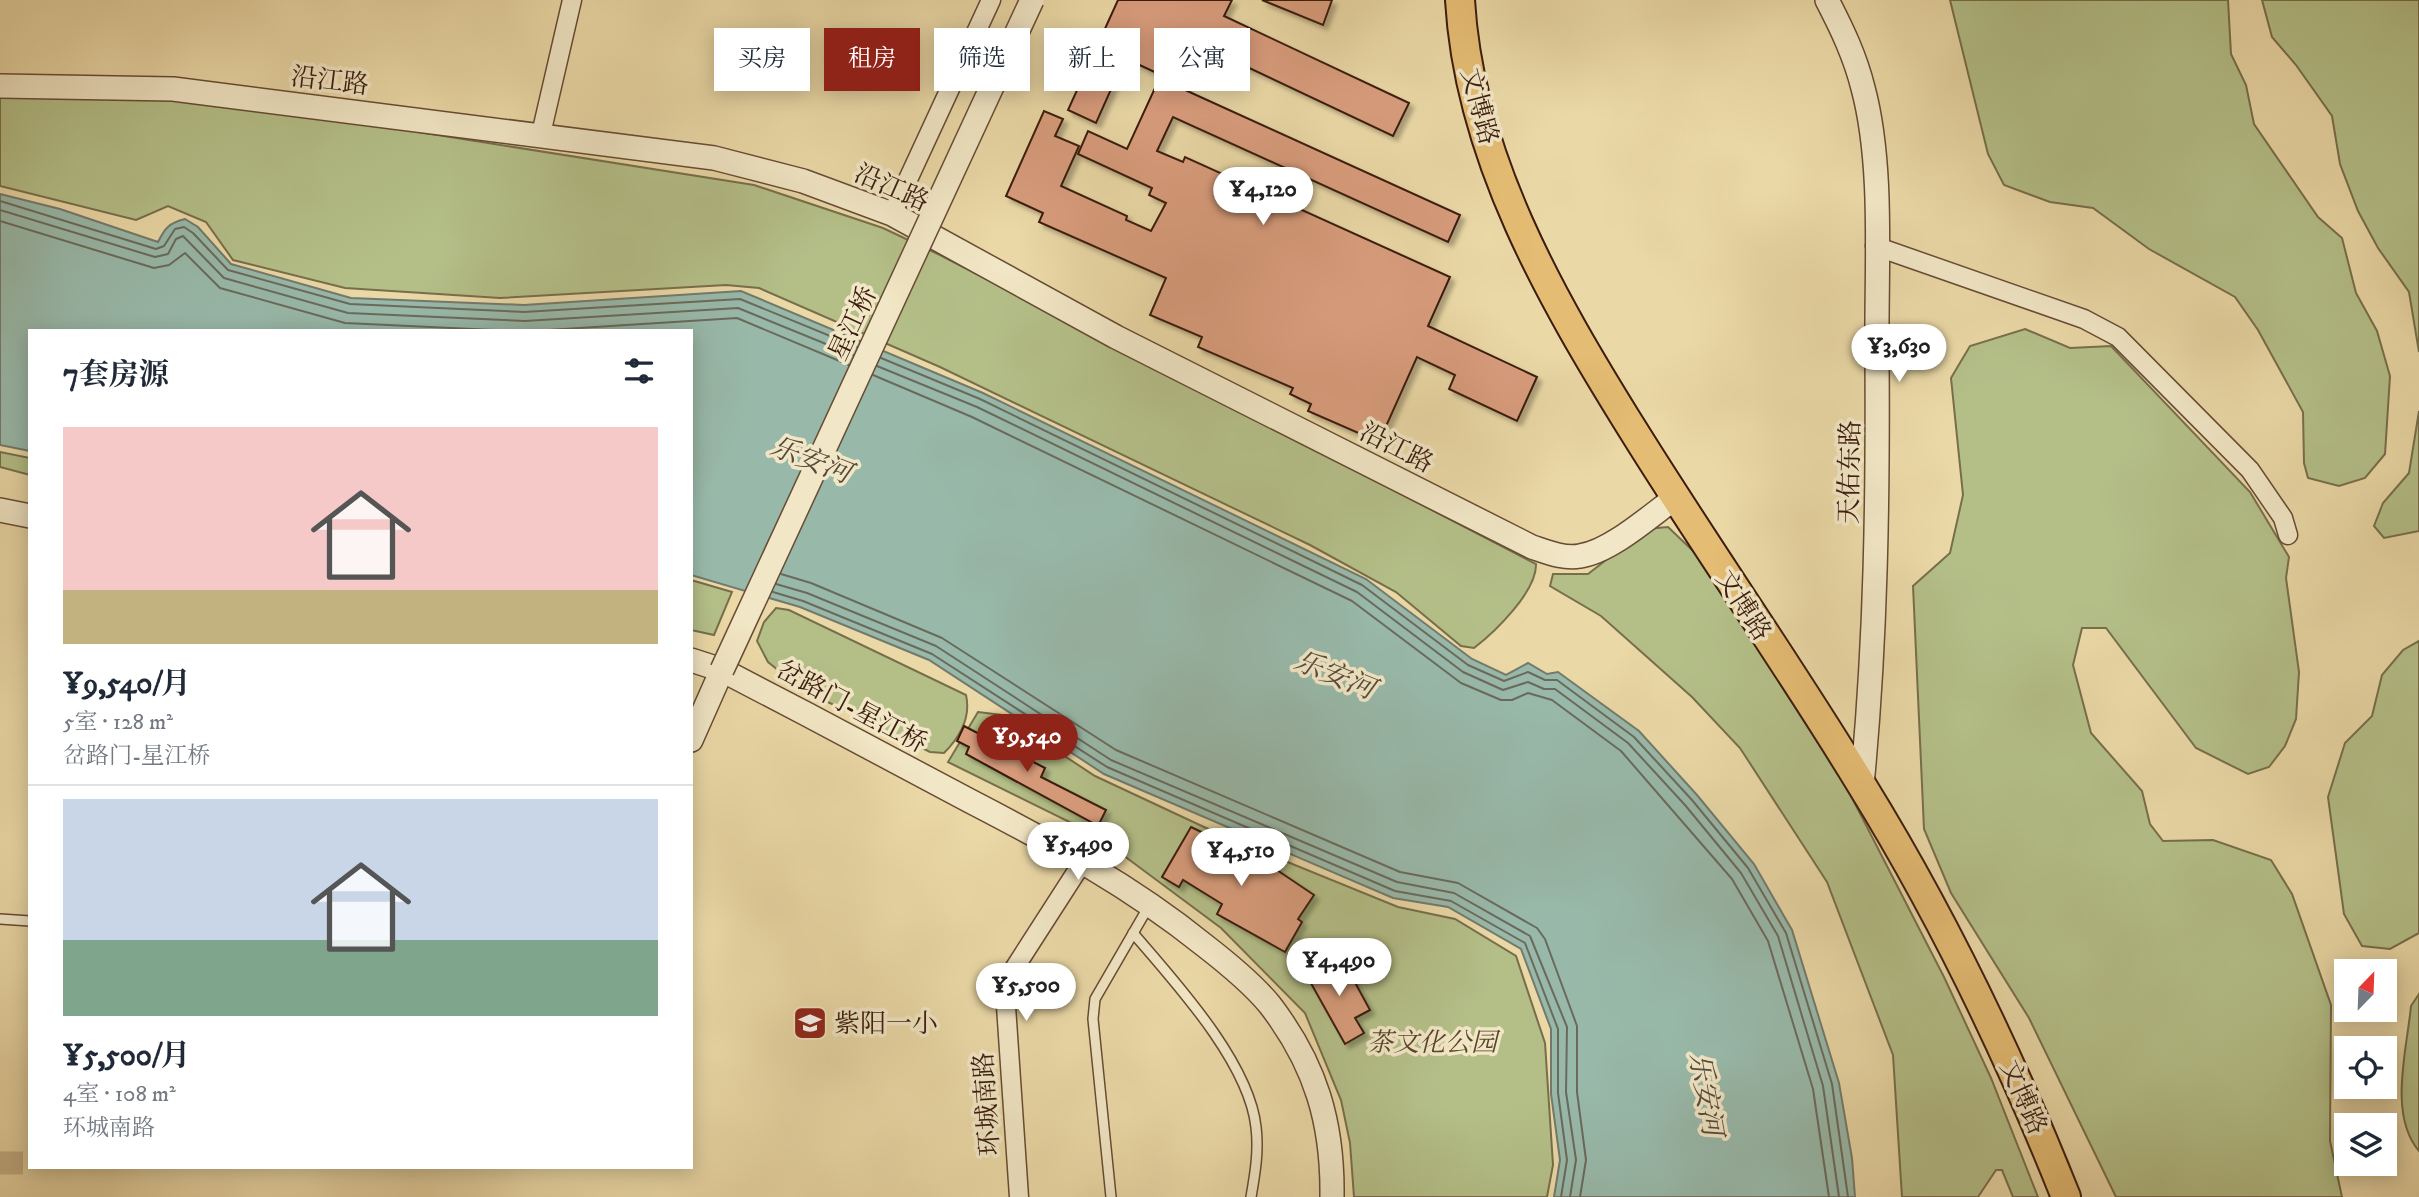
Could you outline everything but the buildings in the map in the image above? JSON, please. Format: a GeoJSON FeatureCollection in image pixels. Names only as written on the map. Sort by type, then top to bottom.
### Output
{"type":"FeatureCollection","features":[{"type":"Feature","properties":{"kind":"main road","name":"文博路"},"geometry":{"type":"LineString","coordinates":[[1460,0],[1462,32],[1476,100],[1491,150],[1532,254],[1561,311],[1675,498],[1862,785],[1978,993],[2066,1197]]}},
{"type":"Feature","properties":{"kind":"street"},"geometry":{"type":"LineString","coordinates":[[541,134],[572,0]]}},
{"type":"Feature","properties":{"kind":"street"},"geometry":{"type":"LineString","coordinates":[[892,214],[991,0]]}},
{"type":"Feature","properties":{"kind":"street","name":"星江桥"},"geometry":{"type":"LineString","coordinates":[[693,735],[1032,0]]}},
{"type":"Feature","properties":{"kind":"street","name":"天佑东路"},"geometry":{"type":"LineString","coordinates":[[1827,0],[1850,45],[1867,106],[1875,176],[1878,433],[1873,667],[1862,785]]}},
{"type":"Feature","properties":{"kind":"street","name":"沿江路"},"geometry":{"type":"LineString","coordinates":[[0,86],[173,89],[541,134],[607,147],[714,159],[757,167],[892,214],[1128,343],[1532,547],[1558,555],[1579,557],[1599,551],[1675,498]]}},
{"type":"Feature","properties":{"kind":"street"},"geometry":{"type":"LineString","coordinates":[[1875,246],[2084,319],[2118,337],[2250,470],[2283,518],[2288,535]]}},
{"type":"Feature","properties":{"kind":"street"},"geometry":{"type":"LineString","coordinates":[[0,510],[28,516]]}},
{"type":"Feature","properties":{"kind":"street","name":"岔路门-星江桥"},"geometry":{"type":"LineString","coordinates":[[693,661],[722,670],[1084,860],[1151,902],[1220,958],[1269,1004],[1301,1053],[1321,1098],[1332,1152],[1332,1197]]}},
{"type":"Feature","properties":{"kind":"street","name":"环城南路"},"geometry":{"type":"LineString","coordinates":[[1019,1197],[1006,1006],[1010,975],[1084,860]]}},
{"type":"Feature","properties":{"kind":"lane"},"geometry":{"type":"LineString","coordinates":[[1111,1197],[1093,1019],[1095,999],[1151,902]]}},
{"type":"Feature","properties":{"kind":"lane"},"geometry":{"type":"LineString","coordinates":[[0,919],[28,921]]}},
{"type":"Feature","properties":{"kind":"lane"},"geometry":{"type":"LineString","coordinates":[[1133,933],[1176,980],[1247,1089],[1256,1126],[1257,1160],[1251,1197]]}},
{"type":"Feature","properties":{"kind":"green space"},"geometry":{"type":"Polygon","coordinates":[[[1950,0],[2228,0],[2231,54],[2246,85],[2254,124],[2318,217],[2342,238],[2356,293],[2377,331],[2390,376],[2385,454],[2365,478],[2339,486],[2308,478],[2304,463],[2303,412],[2258,330],[2235,297],[2149,249],[2093,208],[2050,202],[2004,185],[1988,154],[1950,0]]]}},
{"type":"Feature","properties":{"kind":"green space"},"geometry":{"type":"Polygon","coordinates":[[[2262,0],[2419,0],[2419,352],[2409,292],[2378,248],[2358,211],[2340,164],[2332,116],[2296,65],[2272,37],[2262,0]]]}},
{"type":"Feature","properties":{"kind":"green space"},"geometry":{"type":"Polygon","coordinates":[[[0,96],[172,98],[368,124],[754,185],[883,228],[940,255],[1536,564],[1534,575],[1522,598],[1493,632],[1474,648],[1461,646],[1396,592],[1310,545],[940,367],[759,288],[726,285],[500,298],[345,288],[233,260],[206,222],[168,206],[136,220],[0,186],[0,96]]]}},
{"type":"Feature","properties":{"kind":"green space"},"geometry":{"type":"Polygon","coordinates":[[[2025,329],[2070,348],[2111,346],[2250,492],[2289,557],[2286,578],[2299,672],[2296,719],[2285,746],[2269,767],[2248,774],[2196,748],[2106,628],[2082,628],[2073,665],[2091,733],[2142,791],[2150,824],[2163,841],[2213,840],[2271,860],[2292,894],[2331,1005],[2330,1141],[2334,1176],[2338,1176],[2342,1197],[2116,1197],[2029,1018],[1951,893],[1924,829],[1913,586],[1950,553],[1963,495],[1951,378],[1970,346],[2025,329]]]}},
{"type":"Feature","properties":{"kind":"green space"},"geometry":{"type":"Polygon","coordinates":[[[2419,411],[2419,531],[2384,538],[2374,526],[2383,503],[2409,473],[2419,411]]]}},
{"type":"Feature","properties":{"kind":"green space"},"geometry":{"type":"Polygon","coordinates":[[[0,452],[28,458],[28,474],[0,467],[0,452]]]}},
{"type":"Feature","properties":{"kind":"green space"},"geometry":{"type":"Polygon","coordinates":[[[1668,527],[1715,572],[1832,759],[1944,977],[1991,1078],[2038,1197],[2013,1197],[2002,1170],[1996,1170],[1978,1197],[1902,1197],[1893,1055],[1827,882],[1740,748],[1692,697],[1601,616],[1550,586],[1553,574],[1588,574],[1646,529],[1668,527]]]}},
{"type":"Feature","properties":{"kind":"green space"},"geometry":{"type":"Polygon","coordinates":[[[693,581],[732,592],[714,635],[693,630],[693,581]]]}},
{"type":"Feature","properties":{"kind":"green space"},"geometry":{"type":"Polygon","coordinates":[[[776,608],[789,610],[966,695],[967,711],[955,740],[944,753],[930,752],[803,690],[768,662],[757,641],[764,622],[776,608]]]}},
{"type":"Feature","properties":{"kind":"green space"},"geometry":{"type":"Polygon","coordinates":[[[2419,641],[2419,933],[2390,949],[2362,946],[2344,914],[2328,797],[2345,743],[2372,716],[2382,675],[2403,650],[2419,641]]]}},
{"type":"Feature","properties":{"kind":"green space","name":"茶文化公园"},"geometry":{"type":"Polygon","coordinates":[[[978,712],[1002,715],[1095,776],[1219,834],[1398,907],[1455,919],[1516,956],[1545,1043],[1553,1165],[1547,1197],[1354,1197],[1350,1143],[1341,1100],[1305,1013],[1221,928],[1096,835],[948,762],[978,712]]]}},
{"type":"Feature","properties":{"kind":"green space"},"geometry":{"type":"Polygon","coordinates":[[[2419,994],[2419,1151],[2404,1119],[2402,1081],[2411,1006],[2419,994]]]}},
{"type":"Feature","properties":{"kind":"water","name":"乐安河"},"geometry":{"type":"Polygon","coordinates":[[[0,194],[60,209],[158,242],[168,227],[185,219],[198,227],[231,264],[351,298],[524,305],[741,291],[983,393],[1366,579],[1472,659],[1506,675],[1528,663],[1547,674],[1558,672],[1639,731],[1754,864],[1792,930],[1839,1083],[1852,1158],[1855,1197],[1554,1197],[1560,1160],[1551,1094],[1551,1029],[1521,949],[1448,907],[1393,898],[1104,774],[929,660],[800,607],[693,576],[693,329],[28,329],[28,451],[0,445],[0,194]]]}},
{"type":"Feature","properties":{"kind":"tunnel"},"geometry":{"type":"LineString","coordinates":[[0,1163],[28,1163]]}},
{"type":"Feature","properties":{"kind":"place","name":"紫阳一小"},"geometry":{"type":"Point","coordinates":[810,1023]}}]}
